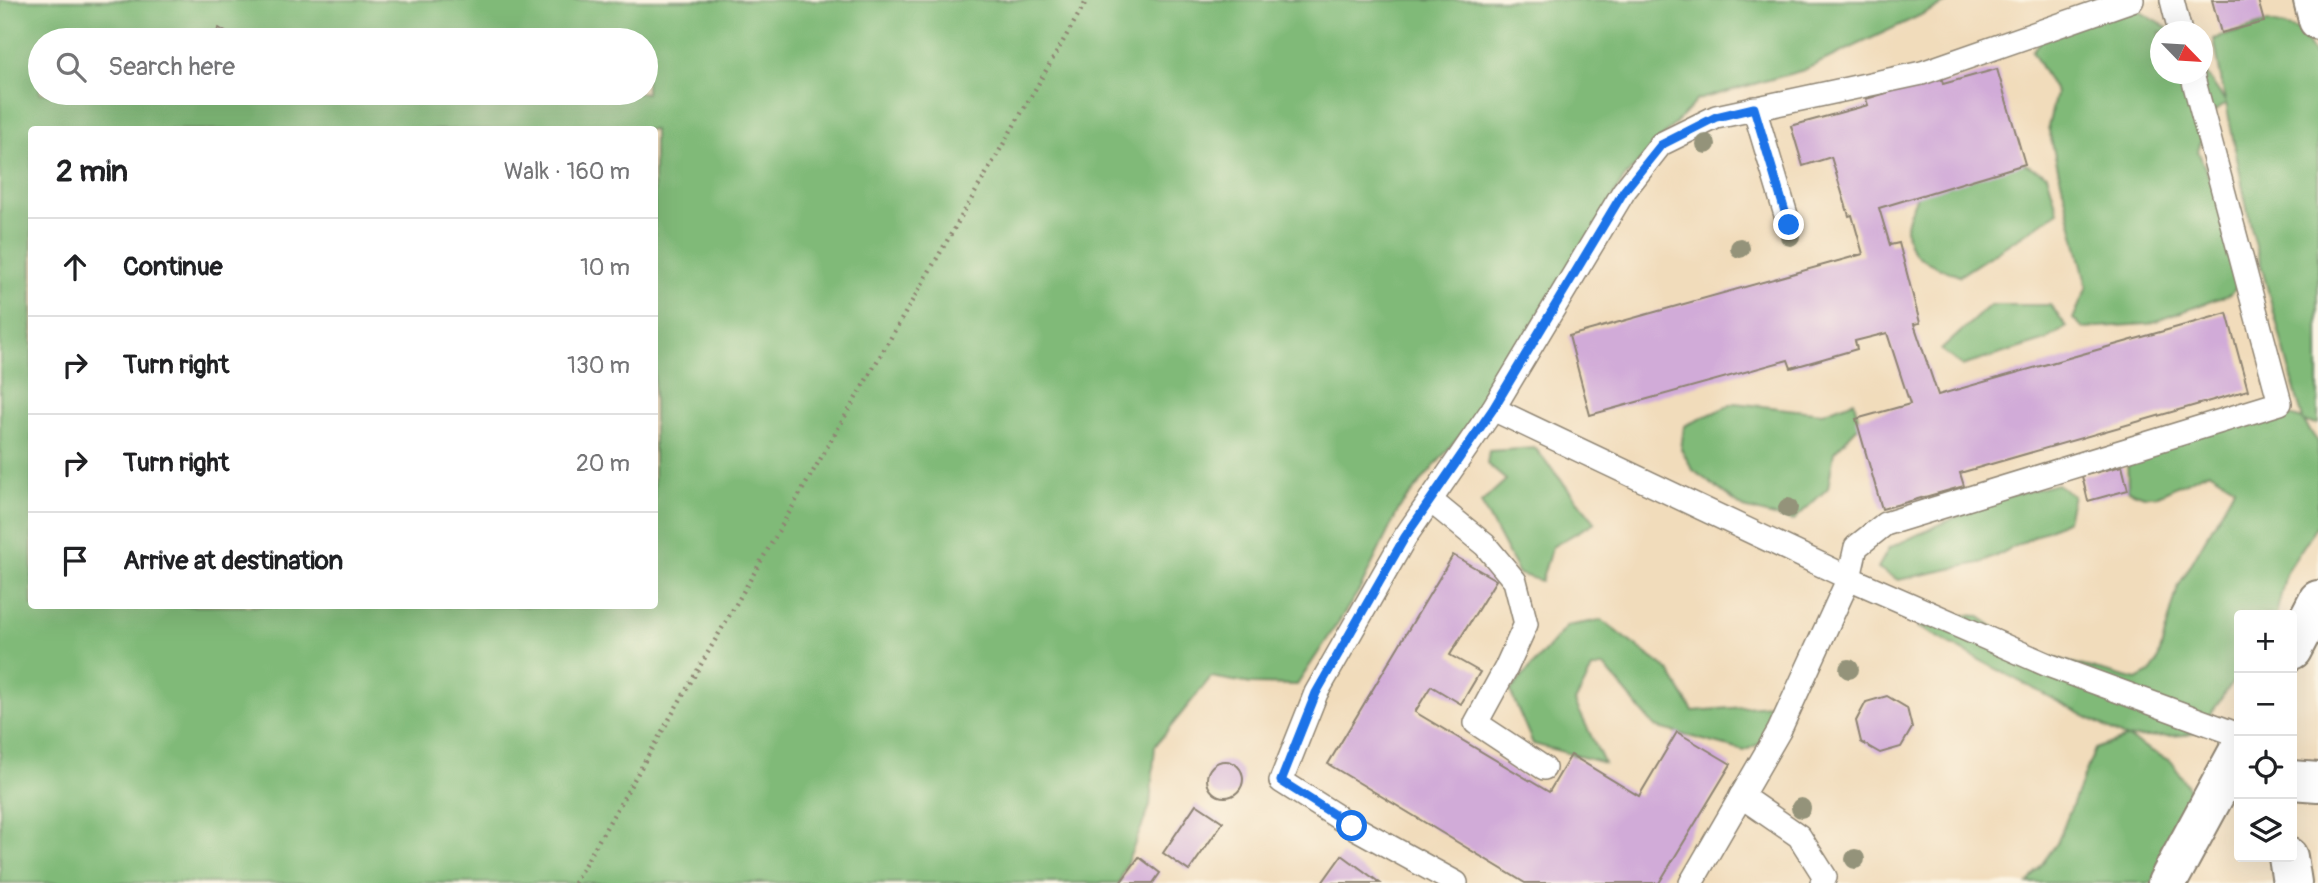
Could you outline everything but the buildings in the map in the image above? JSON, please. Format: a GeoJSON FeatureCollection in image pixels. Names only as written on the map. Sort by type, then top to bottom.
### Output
{"type":"FeatureCollection","features":[{"type":"Feature","properties":{"kind":"street"},"geometry":{"type":"LineString","coordinates":[[2314,0],[2318,20]]}},
{"type":"Feature","properties":{"kind":"street"},"geometry":{"type":"LineString","coordinates":[[2297,640],[2318,600]]}},
{"type":"Feature","properties":{"kind":"street"},"geometry":{"type":"LineString","coordinates":[[2167,883],[2234,759]]}},
{"type":"Feature","properties":{"kind":"street"},"geometry":{"type":"LineString","coordinates":[[2297,780],[2318,782]]}},
{"type":"Feature","properties":{"kind":"street"},"geometry":{"type":"LineString","coordinates":[[2289,862],[2292,883]]}},
{"type":"Feature","properties":{"kind":"lane"},"geometry":{"type":"LineString","coordinates":[[1456,883],[1352,826],[1281,781],[1316,693],[1405,537],[1493,409],[1624,191],[1661,145],[1716,117],[1922,73],[2132,0]]}},
{"type":"Feature","properties":{"kind":"lane"},"geometry":{"type":"LineString","coordinates":[[2172,0],[2177,21]]}},
{"type":"Feature","properties":{"kind":"lane"},"geometry":{"type":"LineString","coordinates":[[1691,883],[1779,732],[1849,578],[1856,547],[1885,524],[2280,403],[2195,84]]}},
{"type":"Feature","properties":{"kind":"lane"},"geometry":{"type":"LineString","coordinates":[[1754,108],[1789,225]]}},
{"type":"Feature","properties":{"kind":"lane"},"geometry":{"type":"LineString","coordinates":[[1493,409],[1849,578],[2048,665],[2234,733]]}},
{"type":"Feature","properties":{"kind":"lane"},"geometry":{"type":"LineString","coordinates":[[1430,500],[1485,545],[1515,582],[1527,624],[1476,723],[1544,768]]}},
{"type":"Feature","properties":{"kind":"lane"},"geometry":{"type":"LineString","coordinates":[[1741,796],[1799,836],[1825,877],[1822,883]]}},
{"type":"Feature","properties":{"kind":"path"},"geometry":{"type":"LineString","coordinates":[[574,883],[1087,0]]}},
{"type":"Feature","properties":{"kind":"green space"},"geometry":{"type":"Polygon","coordinates":[[[0,0],[1953,0],[1804,70],[1697,100],[1624,178],[1504,383],[1400,507],[1360,589],[1297,685],[1251,684],[1211,677],[1155,746],[1150,806],[1119,883],[0,883],[0,0]]]}},
{"type":"Feature","properties":{"kind":"green space"},"geometry":{"type":"Polygon","coordinates":[[[2127,4],[2156,21],[2150,21],[2150,84],[2213,84],[2225,101],[2214,39],[2268,22],[2299,30],[2318,61],[2318,424],[2304,422],[2318,442],[2318,524],[2286,573],[2277,610],[2234,610],[2234,680],[2198,732],[2128,738],[2172,762],[2194,797],[2157,883],[2028,883],[2057,843],[2095,749],[2126,738],[1918,627],[1941,614],[1978,616],[2030,652],[2137,680],[2150,673],[2157,663],[2178,587],[2235,487],[2209,471],[2156,496],[2144,496],[2128,490],[2127,454],[2270,410],[2303,420],[2251,228],[2226,103],[2210,115],[2198,151],[2243,260],[2240,284],[2231,294],[2148,324],[2083,328],[2073,319],[2087,287],[2048,127],[2056,93],[2032,51],[2049,30],[2127,4]]]}},
{"type":"Feature","properties":{"kind":"green space"},"geometry":{"type":"Polygon","coordinates":[[[2014,164],[2025,164],[2047,174],[2058,212],[1959,276],[1923,260],[1916,254],[1907,238],[1906,227],[1917,195],[2014,164]]]}},
{"type":"Feature","properties":{"kind":"green space"},"geometry":{"type":"Polygon","coordinates":[[[1990,305],[2050,305],[2067,327],[2046,340],[1962,366],[1941,350],[1990,305]]]}},
{"type":"Feature","properties":{"kind":"green space"},"geometry":{"type":"Polygon","coordinates":[[[1854,401],[1860,425],[1834,452],[1828,488],[1793,521],[1744,508],[1693,470],[1681,449],[1684,426],[1735,403],[1822,413],[1854,401]]]}},
{"type":"Feature","properties":{"kind":"green space"},"geometry":{"type":"Polygon","coordinates":[[[1535,448],[1595,522],[1552,547],[1541,581],[1519,574],[1481,503],[1506,480],[1487,464],[1489,451],[1535,448]]]}},
{"type":"Feature","properties":{"kind":"green space"},"geometry":{"type":"Polygon","coordinates":[[[2057,484],[2073,495],[2067,520],[1984,562],[1898,580],[1878,568],[1889,548],[1990,501],[2057,484]]]}},
{"type":"Feature","properties":{"kind":"green space"},"geometry":{"type":"Polygon","coordinates":[[[1601,620],[1669,671],[1693,711],[1770,705],[1787,731],[1744,751],[1655,727],[1604,666],[1592,669],[1575,702],[1604,763],[1533,744],[1510,691],[1567,626],[1601,620]]]}},
{"type":"Feature","properties":{"kind":"route"},"geometry":{"type":"LineString","coordinates":[[1352,826],[1281,781],[1316,693],[1405,537],[1493,409],[1624,191],[1661,145],[1716,117],[1754,108],[1789,225]]}}]}
